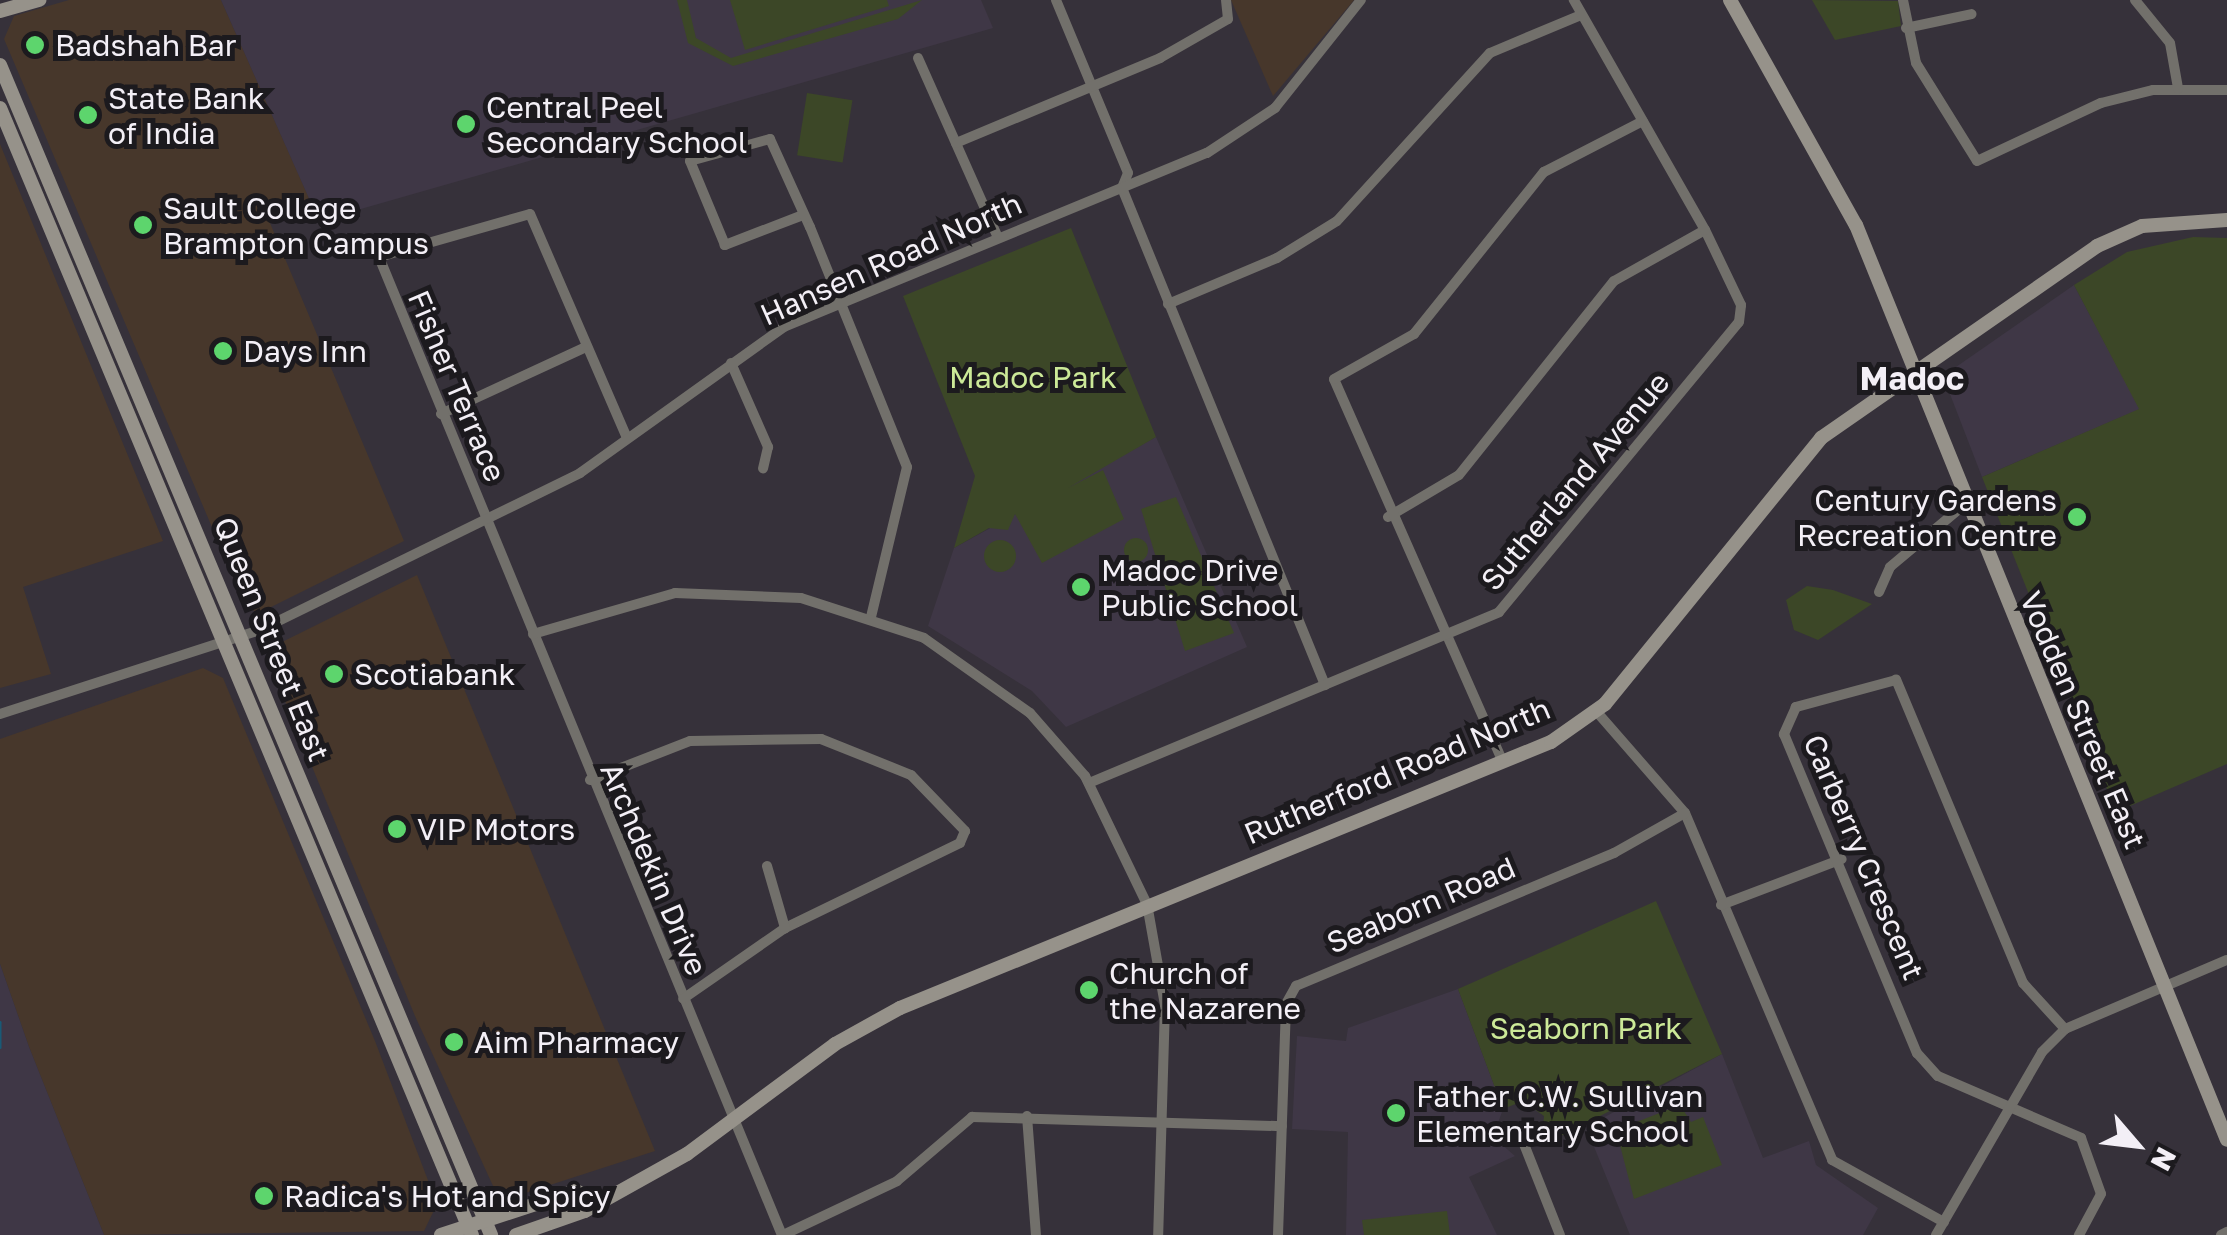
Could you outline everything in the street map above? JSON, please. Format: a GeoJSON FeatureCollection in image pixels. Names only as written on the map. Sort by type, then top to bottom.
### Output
{"type":"FeatureCollection","features":[{"type":"Feature","properties":{"kind":"street"},"geometry":{"type":"LineString","coordinates":[[0,11],[39,0]]}},
{"type":"Feature","properties":{"kind":"street"},"geometry":{"type":"LineString","coordinates":[[1056,0],[1128,172],[1122,188],[1324,685]]}},
{"type":"Feature","properties":{"kind":"street"},"geometry":{"type":"LineString","coordinates":[[956,143],[1094,85],[1228,19],[1226,0]]}},
{"type":"Feature","properties":{"kind":"street","name":"Hansen Road North"},"geometry":{"type":"LineString","coordinates":[[0,714],[260,630],[580,474],[732,363],[840,303],[1122,188],[1247,130],[1361,0]]}},
{"type":"Feature","properties":{"kind":"street","name":"Sutherland Avenue"},"geometry":{"type":"LineString","coordinates":[[1089,783],[1443,636],[1519,594],[1738,322],[1741,305],[1705,230],[1574,0]]}},
{"type":"Feature","properties":{"kind":"street","name":"Vodden Street East"},"geometry":{"type":"LineString","coordinates":[[1730,0],[1837,183],[2227,1140]]}},
{"type":"Feature","properties":{"kind":"street"},"geometry":{"type":"LineString","coordinates":[[1903,0],[1916,62],[1976,161],[2101,103],[2178,88],[2227,90]]}},
{"type":"Feature","properties":{"kind":"street"},"geometry":{"type":"LineString","coordinates":[[2134,0],[2170,43],[2178,88]]}},
{"type":"Feature","properties":{"kind":"street"},"geometry":{"type":"LineString","coordinates":[[1906,28],[1972,14]]}},
{"type":"Feature","properties":{"kind":"street"},"geometry":{"type":"LineString","coordinates":[[1168,304],[1337,221],[1490,54],[1580,15]]}},
{"type":"Feature","properties":{"kind":"street"},"geometry":{"type":"LineString","coordinates":[[918,58],[998,238]]}},
{"type":"Feature","properties":{"kind":"street","name":"Queen Street East"},"geometry":{"type":"LineString","coordinates":[[0,65],[488,1228]]}},
{"type":"Feature","properties":{"kind":"street","name":"Queen Street East"},"geometry":{"type":"LineString","coordinates":[[0,108],[470,1231]]}},
{"type":"Feature","properties":{"kind":"street"},"geometry":{"type":"LineString","coordinates":[[1502,760],[1333,390],[1337,370],[1403,345],[1544,172],[1643,121]]}},
{"type":"Feature","properties":{"kind":"street"},"geometry":{"type":"LineString","coordinates":[[803,214],[725,245],[690,160],[770,139],[803,214],[840,303],[909,482],[871,617]]}},
{"type":"Feature","properties":{"kind":"street","name":"Fisher Terrace"},"geometry":{"type":"LineString","coordinates":[[487,520],[378,263],[384,251],[530,214],[627,438]]}},
{"type":"Feature","properties":{"kind":"street","name":"Rutherford Road North"},"geometry":{"type":"LineString","coordinates":[[516,1235],[594,1200],[734,1122],[835,1044],[900,1008],[1502,760],[1596,711],[1787,472],[1914,372],[2097,246],[2142,226],[2227,220]]}},
{"type":"Feature","properties":{"kind":"street"},"geometry":{"type":"LineString","coordinates":[[1388,516],[1459,475],[1614,281],[1705,230]]}},
{"type":"Feature","properties":{"kind":"street"},"geometry":{"type":"LineString","coordinates":[[441,414],[586,347]]}},
{"type":"Feature","properties":{"kind":"street"},"geometry":{"type":"LineString","coordinates":[[732,363],[768,447],[763,468]]}},
{"type":"Feature","properties":{"kind":"street"},"geometry":{"type":"LineString","coordinates":[[1879,592],[1890,567],[1965,504]]}},
{"type":"Feature","properties":{"kind":"street","name":"Archdekin Drive"},"geometry":{"type":"LineString","coordinates":[[487,520],[590,780],[783,1235]]}},
{"type":"Feature","properties":{"kind":"street"},"geometry":{"type":"LineString","coordinates":[[533,634],[675,593],[800,598],[871,617],[1000,684],[1089,783],[1147,904],[1163,979],[1158,1235]]}},
{"type":"Feature","properties":{"kind":"street","name":"Carberry Crescent"},"geometry":{"type":"LineString","coordinates":[[2066,1029],[2023,984],[1896,680],[1796,708],[1784,734],[1842,859],[1917,1053],[1938,1076],[2082,1138],[2101,1194],[2079,1235]]}},
{"type":"Feature","properties":{"kind":"street"},"geometry":{"type":"LineString","coordinates":[[1596,711],[1685,813],[1832,1160],[1944,1222]]}},
{"type":"Feature","properties":{"kind":"street"},"geometry":{"type":"LineString","coordinates":[[590,780],[690,741],[821,739],[911,775],[958,818],[960,843],[785,928],[683,1000]]}},
{"type":"Feature","properties":{"kind":"street","name":"Seaborn Road"},"geometry":{"type":"LineString","coordinates":[[1278,1235],[1286,1004],[1296,986],[1614,854],[1685,813]]}},
{"type":"Feature","properties":{"kind":"street"},"geometry":{"type":"LineString","coordinates":[[1721,905],[1842,859]]}},
{"type":"Feature","properties":{"kind":"street"},"geometry":{"type":"LineString","coordinates":[[767,866],[785,928]]}},
{"type":"Feature","properties":{"kind":"street"},"geometry":{"type":"LineString","coordinates":[[1936,1235],[2010,1104],[2066,1029],[2227,960]]}},
{"type":"Feature","properties":{"kind":"street"},"geometry":{"type":"LineString","coordinates":[[783,1235],[897,1181],[954,1125],[1027,1116],[1162,1116],[1282,1126]]}},
{"type":"Feature","properties":{"kind":"street"},"geometry":{"type":"LineString","coordinates":[[1027,1116],[1036,1235]]}},
{"type":"Feature","properties":{"kind":"street"},"geometry":{"type":"LineString","coordinates":[[1518,1130],[1560,1235]]}},
{"type":"Feature","properties":{"kind":"street"},"geometry":{"type":"LineString","coordinates":[[441,1235],[488,1228],[576,1191],[594,1200]]}},
{"type":"Feature","properties":{"kind":"shaded area"},"geometry":{"type":"Polygon","coordinates":[[[69,0],[221,0],[313,207],[270,223],[404,541],[259,613],[246,607],[4,39],[14,16],[69,0]]]}},
{"type":"Feature","properties":{"kind":"shaded area","name":"Central Peel Secondary School"},"geometry":{"type":"Polygon","coordinates":[[[221,0],[981,0],[993,28],[319,221],[221,0]]]}},
{"type":"Feature","properties":{"kind":"shaded area"},"geometry":{"type":"Polygon","coordinates":[[[1231,0],[1354,0],[1273,96],[1231,0]]]}},
{"type":"Feature","properties":{"kind":"shaded area"},"geometry":{"type":"Polygon","coordinates":[[[0,144],[163,541],[23,587],[51,674],[0,688],[0,144]]]}},
{"type":"Feature","properties":{"kind":"shaded area"},"geometry":{"type":"Polygon","coordinates":[[[2074,285],[2140,409],[1982,477],[1943,376],[2074,285]]]}},
{"type":"Feature","properties":{"kind":"shaded area","name":"Madoc Drive Public School"},"geometry":{"type":"Polygon","coordinates":[[[1156,437],[1247,647],[1066,727],[1032,691],[928,626],[954,548],[1156,437]]]}},
{"type":"Feature","properties":{"kind":"shaded area"},"geometry":{"type":"Polygon","coordinates":[[[417,575],[655,1151],[513,1197],[494,1188],[415,1016],[268,660],[274,646],[417,575]]]}},
{"type":"Feature","properties":{"kind":"shaded area"},"geometry":{"type":"Polygon","coordinates":[[[203,668],[223,678],[375,1041],[437,1204],[424,1231],[104,1235],[29,1047],[0,964],[0,739],[203,668]]]}},
{"type":"Feature","properties":{"kind":"shaded area"},"geometry":{"type":"Polygon","coordinates":[[[0,964],[29,1047],[104,1235],[0,1235],[0,964]]]}},
{"type":"Feature","properties":{"kind":"shaded area","name":"Father C.W. Sullivan Elementary School"},"geometry":{"type":"Polygon","coordinates":[[[1458,989],[1503,1109],[1493,1137],[1515,1156],[1469,1177],[1497,1235],[1346,1235],[1348,1132],[1292,1129],[1297,1036],[1346,1041],[1348,1028],[1458,989]]]}},
{"type":"Feature","properties":{"kind":"shaded area"},"geometry":{"type":"Polygon","coordinates":[[[1722,1054],[1763,1158],[1809,1141],[1816,1165],[1878,1208],[1863,1235],[1630,1235],[1586,1127],[1722,1054]]]}},
{"type":"Feature","properties":{"kind":"green space"},"geometry":{"type":"Polygon","coordinates":[[[677,0],[687,0],[696,38],[731,58],[922,0],[898,19],[733,66],[688,43],[677,0]]]}},
{"type":"Feature","properties":{"kind":"green space"},"geometry":{"type":"Polygon","coordinates":[[[730,0],[887,0],[889,6],[745,50],[730,0]]]}},
{"type":"Feature","properties":{"kind":"green space"},"geometry":{"type":"Polygon","coordinates":[[[1812,0],[1898,1],[1901,26],[1835,40],[1812,0]]]}},
{"type":"Feature","properties":{"kind":"green space"},"geometry":{"type":"Polygon","coordinates":[[[807,93],[852,100],[843,162],[797,155],[807,93]]]}},
{"type":"Feature","properties":{"kind":"green space","name":"Madoc Park"},"geometry":{"type":"Polygon","coordinates":[[[1071,228],[1156,437],[1068,488],[1103,470],[1124,519],[1042,563],[1015,514],[1008,530],[989,528],[954,548],[975,476],[903,296],[1071,228]]]}},
{"type":"Feature","properties":{"kind":"green space"},"geometry":{"type":"Polygon","coordinates":[[[2193,237],[2227,238],[2227,764],[2116,812],[1982,477],[2139,409],[2074,285],[2127,252],[2193,237]]]}},
{"type":"Feature","properties":{"kind":"green space"},"geometry":{"type":"Polygon","coordinates":[[[1176,497],[1234,633],[1185,651],[1141,509],[1176,497]]]}},
{"type":"Feature","properties":{"kind":"green space"},"geometry":{"type":"Polygon","coordinates":[[[1136,538],[1148,550],[1136,562],[1124,550],[1136,538]]]}},
{"type":"Feature","properties":{"kind":"green space"},"geometry":{"type":"Polygon","coordinates":[[[1000,540],[1011,545],[1016,556],[1011,567],[1000,572],[989,567],[984,556],[989,545],[1000,540]]]}},
{"type":"Feature","properties":{"kind":"green space"},"geometry":{"type":"Polygon","coordinates":[[[1807,586],[1833,590],[1872,604],[1818,640],[1794,630],[1786,600],[1807,586]]]}},
{"type":"Feature","properties":{"kind":"green space","name":"Seaborn Park"},"geometry":{"type":"Polygon","coordinates":[[[1656,901],[1722,1054],[1541,1146],[1544,1116],[1523,1101],[1503,1109],[1458,989],[1656,901]]]}},
{"type":"Feature","properties":{"kind":"green space"},"geometry":{"type":"Polygon","coordinates":[[[1680,1105],[1691,1122],[1703,1117],[1722,1165],[1634,1199],[1616,1130],[1680,1105]]]}},
{"type":"Feature","properties":{"kind":"green space"},"geometry":{"type":"Polygon","coordinates":[[[1447,1211],[1450,1235],[1364,1235],[1362,1220],[1447,1211]]]}},
{"type":"Feature","properties":{"kind":"waterway"},"geometry":{"type":"LineString","coordinates":[[0,1022],[0,1047]]}},
{"type":"Feature","properties":{"kind":"place","name":"Badshah Bar"},"geometry":{"type":"Point","coordinates":[35,45]}},
{"type":"Feature","properties":{"kind":"place","name":"State Bank of India"},"geometry":{"type":"Point","coordinates":[88,115]}},
{"type":"Feature","properties":{"kind":"place","name":"Central Peel Secondary School"},"geometry":{"type":"Point","coordinates":[466,124]}},
{"type":"Feature","properties":{"kind":"place","name":"Sault College Brampton Campus"},"geometry":{"type":"Point","coordinates":[143,225]}},
{"type":"Feature","properties":{"kind":"place","name":"Days Inn"},"geometry":{"type":"Point","coordinates":[223,351]}},
{"type":"Feature","properties":{"kind":"place","name":"Century Gardens Recreation Centre"},"geometry":{"type":"Point","coordinates":[2077,517]}},
{"type":"Feature","properties":{"kind":"place","name":"Madoc Drive Public School"},"geometry":{"type":"Point","coordinates":[1081,587]}},
{"type":"Feature","properties":{"kind":"place","name":"Scotiabank"},"geometry":{"type":"Point","coordinates":[334,674]}},
{"type":"Feature","properties":{"kind":"place","name":"VIP Motors"},"geometry":{"type":"Point","coordinates":[397,829]}},
{"type":"Feature","properties":{"kind":"place","name":"Church of the Nazarene"},"geometry":{"type":"Point","coordinates":[1089,990]}},
{"type":"Feature","properties":{"kind":"place","name":"Aim Pharmacy"},"geometry":{"type":"Point","coordinates":[454,1042]}},
{"type":"Feature","properties":{"kind":"place","name":"Father C.W. Sullivan Elementary School"},"geometry":{"type":"Point","coordinates":[1396,1113]}},
{"type":"Feature","properties":{"kind":"place","name":"Radica's Hot and Spicy"},"geometry":{"type":"Point","coordinates":[264,1196]}},
{"type":"Feature","properties":{"kind":"district","name":"Madoc"},"geometry":{"type":"Point","coordinates":[1912,378]}}]}
